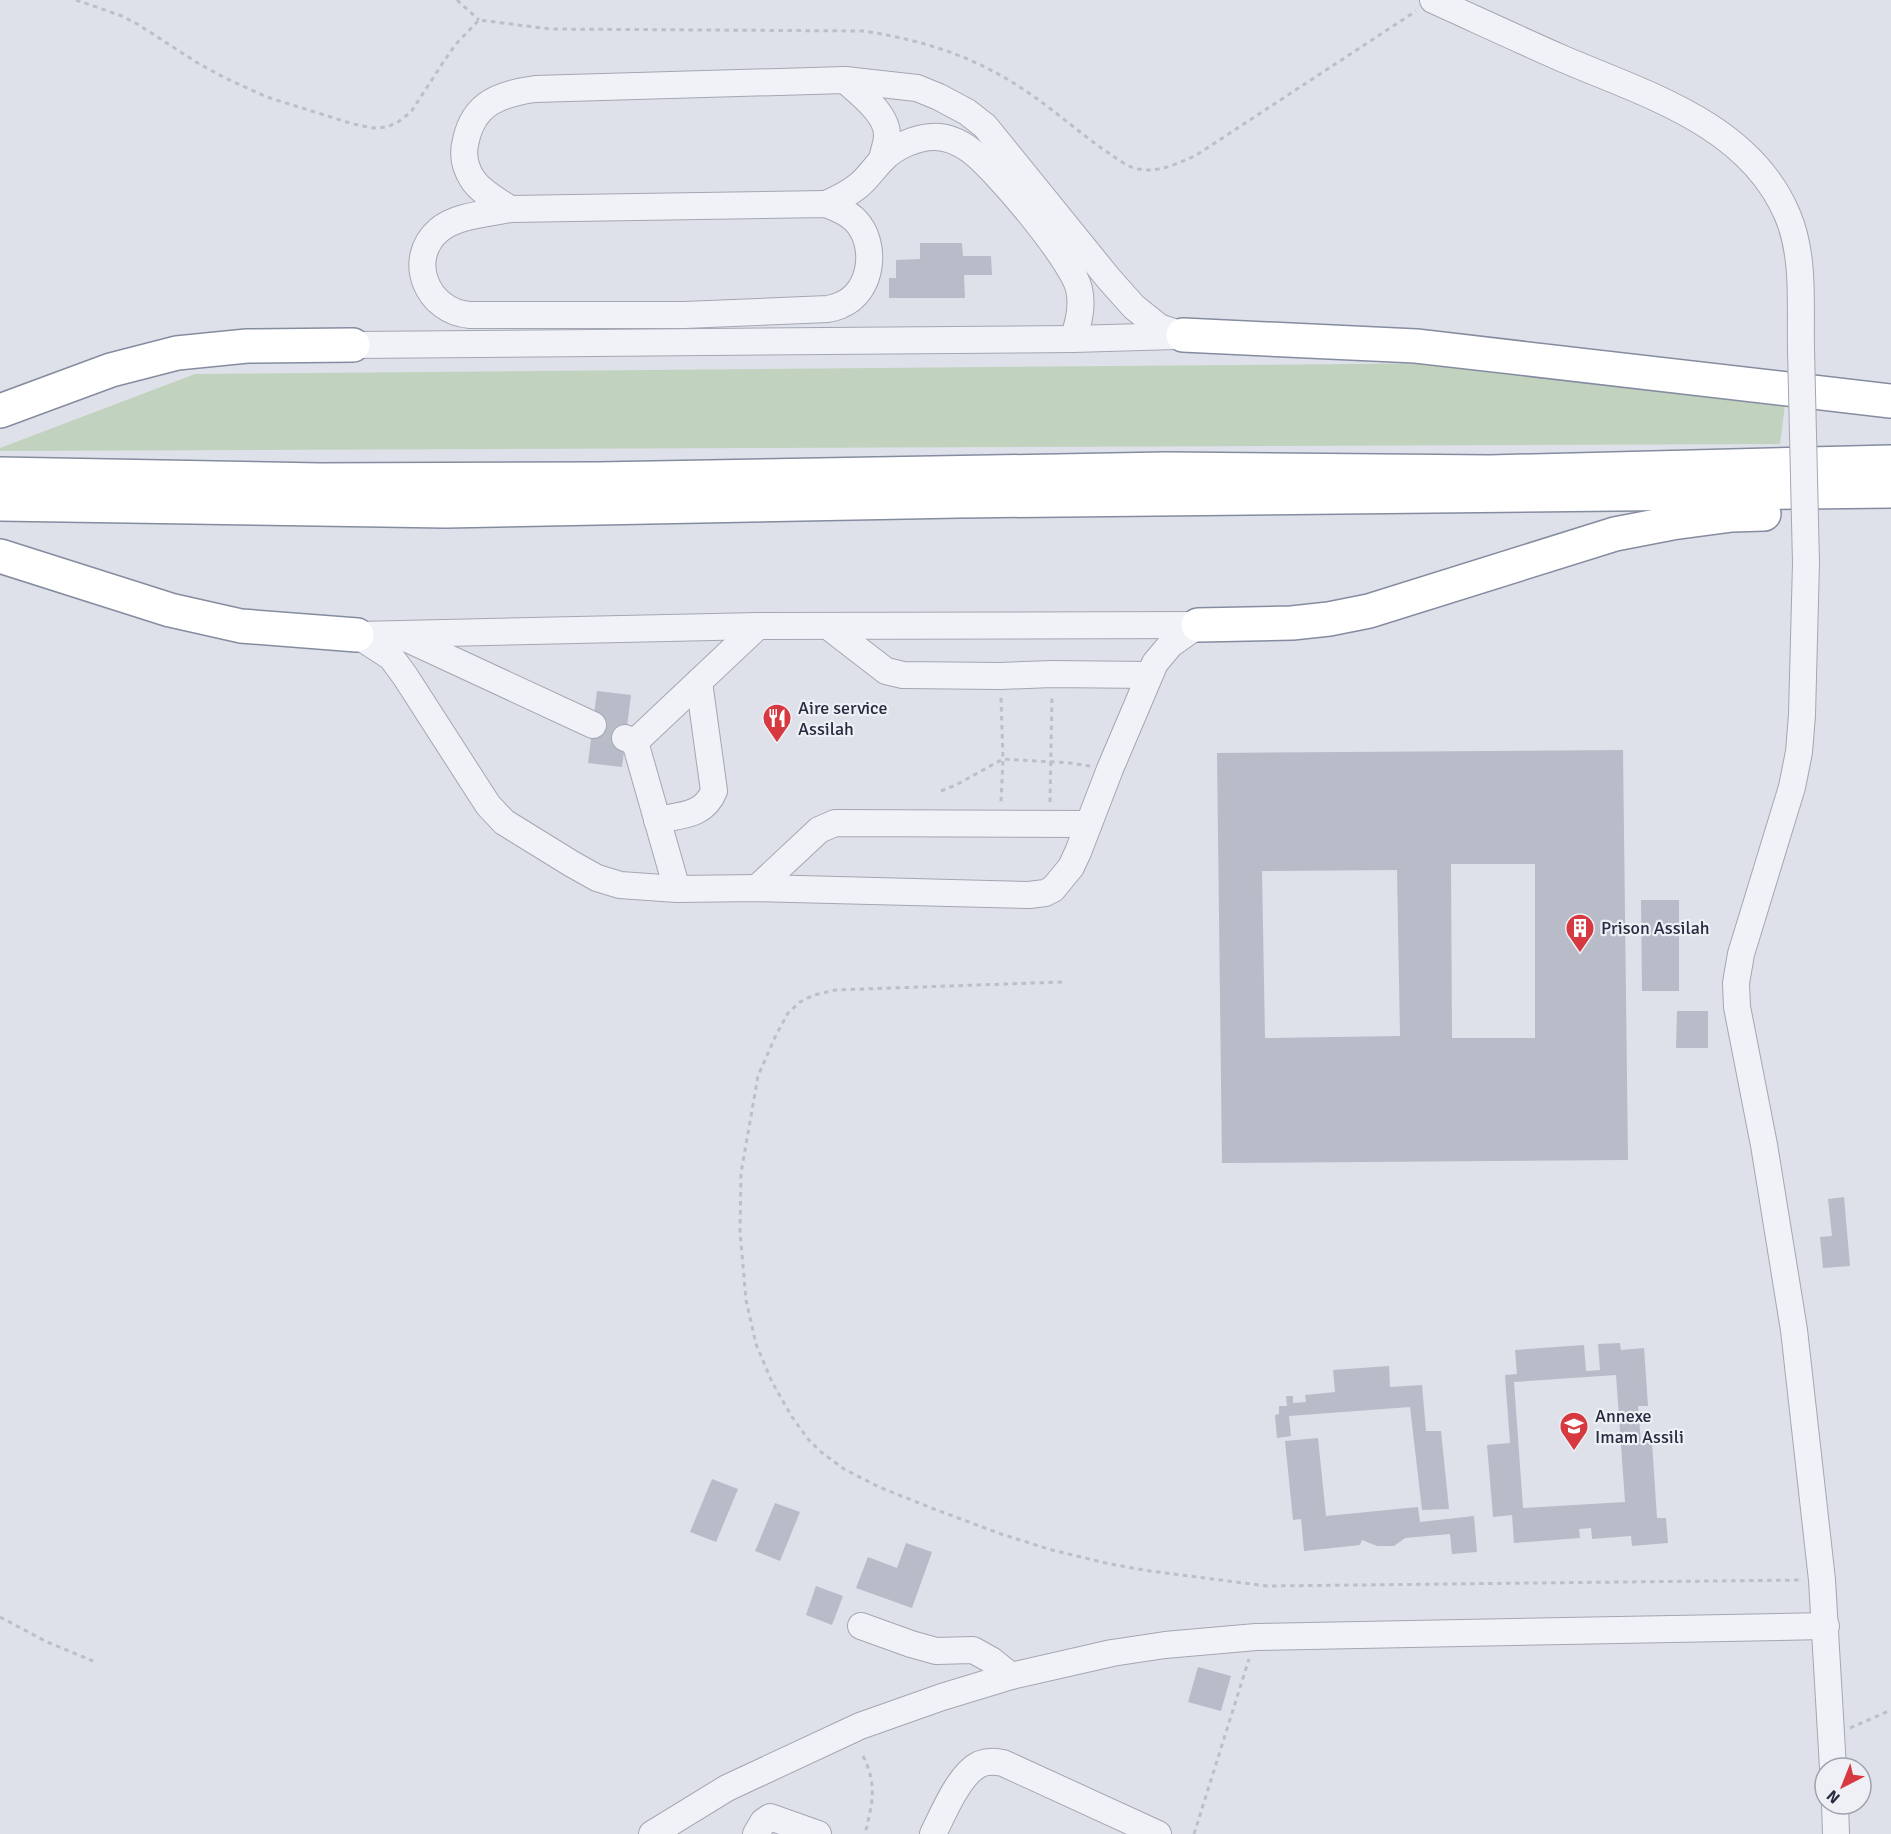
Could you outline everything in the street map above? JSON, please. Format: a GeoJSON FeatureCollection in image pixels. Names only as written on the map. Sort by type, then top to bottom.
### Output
{"type":"FeatureCollection","features":[{"type":"Feature","properties":{"kind":"highway"},"geometry":{"type":"LineString","coordinates":[[1183,335],[1416,346],[1891,401]]}},
{"type":"Feature","properties":{"kind":"highway"},"geometry":{"type":"LineString","coordinates":[[0,411],[111,370],[177,353],[247,346],[353,345]]}},
{"type":"Feature","properties":{"kind":"highway"},"geometry":{"type":"LineString","coordinates":[[0,474],[320,480],[598,479],[1166,470],[1490,472],[1891,462]]}},
{"type":"Feature","properties":{"kind":"highway"},"geometry":{"type":"LineString","coordinates":[[0,504],[446,511],[1029,500],[1891,491]]}},
{"type":"Feature","properties":{"kind":"highway"},"geometry":{"type":"LineString","coordinates":[[1198,625],[1292,623],[1359,613],[1615,534],[1672,523],[1732,515],[1891,508]]}},
{"type":"Feature","properties":{"kind":"highway"},"geometry":{"type":"LineString","coordinates":[[0,556],[170,610],[241,626],[357,634]]}},
{"type":"Feature","properties":{"kind":"street"},"geometry":{"type":"LineString","coordinates":[[1432,0],[1666,102],[1708,126],[1737,147],[1756,165],[1788,214],[1796,240],[1800,267],[1806,563],[1802,715],[1799,752],[1792,787],[1742,954],[1736,983],[1737,1007],[1766,1156],[1794,1330],[1822,1580],[1833,1756]]}},
{"type":"Feature","properties":{"kind":"street"},"geometry":{"type":"LineString","coordinates":[[845,80],[878,112],[887,135],[882,160]]}},
{"type":"Feature","properties":{"kind":"street"},"geometry":{"type":"LineString","coordinates":[[510,209],[483,191],[473,180],[465,163],[463,150],[471,121],[481,109],[496,99],[514,92],[534,89],[845,80],[917,88],[967,112],[985,126],[1134,307],[1159,327],[1183,335]]}},
{"type":"Feature","properties":{"kind":"street"},"geometry":{"type":"LineString","coordinates":[[826,204],[845,212],[856,220],[868,243],[869,261],[866,279],[857,293],[843,305],[828,309],[684,315],[460,315],[436,301],[426,288],[423,270],[424,255],[430,241],[437,231],[461,219],[510,209],[826,204],[846,195],[858,186],[882,160],[903,144],[932,137],[949,139],[979,158],[1011,192],[1072,271],[1079,289],[1080,305],[1073,339]]}},
{"type":"Feature","properties":{"kind":"street"},"geometry":{"type":"LineString","coordinates":[[353,345],[1073,339],[1183,335]]}},
{"type":"Feature","properties":{"kind":"street"},"geometry":{"type":"LineString","coordinates":[[357,634],[758,626],[1198,625]]}},
{"type":"Feature","properties":{"kind":"street"},"geometry":{"type":"LineString","coordinates":[[357,634],[391,657],[488,805],[504,822],[597,878],[620,885],[677,889],[757,888],[1029,895],[1045,893],[1053,889],[1071,867],[1155,663],[1171,644],[1198,625]]}},
{"type":"Feature","properties":{"kind":"street"},"geometry":{"type":"LineString","coordinates":[[677,889],[630,740],[699,682],[758,626]]}},
{"type":"Feature","properties":{"kind":"street"},"geometry":{"type":"LineString","coordinates":[[829,627],[886,671],[903,675],[1149,675]]}},
{"type":"Feature","properties":{"kind":"street"},"geometry":{"type":"LineString","coordinates":[[393,633],[593,725]]}},
{"type":"Feature","properties":{"kind":"street"},"geometry":{"type":"LineString","coordinates":[[657,820],[696,812],[710,802],[714,790],[699,682]]}},
{"type":"Feature","properties":{"kind":"street"},"geometry":{"type":"LineString","coordinates":[[757,888],[819,830],[836,823],[1088,825]]}},
{"type":"Feature","properties":{"kind":"street"},"geometry":{"type":"LineString","coordinates":[[861,1626],[936,1651],[973,1650],[991,1660],[1011,1676]]}},
{"type":"Feature","properties":{"kind":"street"},"geometry":{"type":"LineString","coordinates":[[652,1834],[727,1788],[860,1726],[1011,1676],[1112,1653],[1165,1645],[1256,1637],[1826,1626]]}},
{"type":"Feature","properties":{"kind":"street"},"geometry":{"type":"LineString","coordinates":[[933,1834],[957,1788],[968,1773],[979,1765],[991,1761],[1003,1763],[1158,1834]]}},
{"type":"Feature","properties":{"kind":"street"},"geometry":{"type":"LineString","coordinates":[[1835,1816],[1836,1834]]}},
{"type":"Feature","properties":{"kind":"street"},"geometry":{"type":"LineString","coordinates":[[756,1834],[763,1822],[770,1817],[818,1834]]}},
{"type":"Feature","properties":{"kind":"path"},"geometry":{"type":"LineString","coordinates":[[457,0],[479,20]]}},
{"type":"Feature","properties":{"kind":"path"},"geometry":{"type":"LineString","coordinates":[[1050,825],[1049,763],[1052,674]]}},
{"type":"Feature","properties":{"kind":"path"},"geometry":{"type":"LineString","coordinates":[[1000,676],[1003,759],[1001,825]]}},
{"type":"Feature","properties":{"kind":"path"},"geometry":{"type":"LineString","coordinates":[[941,791],[1003,759],[1070,763],[1110,769]]}},
{"type":"Feature","properties":{"kind":"path"},"geometry":{"type":"LineString","coordinates":[[1062,982],[836,990],[814,995],[800,1002],[788,1012],[776,1035],[758,1076],[741,1173],[740,1231],[746,1300],[756,1344],[772,1382],[792,1417],[821,1452],[844,1468],[879,1487],[1001,1534],[1052,1550],[1150,1571],[1256,1585],[1822,1580]]}},
{"type":"Feature","properties":{"kind":"path"},"geometry":{"type":"LineString","coordinates":[[0,1617],[47,1642],[93,1661]]}},
{"type":"Feature","properties":{"kind":"path"},"geometry":{"type":"LineString","coordinates":[[1194,1834],[1256,1637]]}},
{"type":"Feature","properties":{"kind":"path"},"geometry":{"type":"LineString","coordinates":[[1832,1736],[1891,1710]]}},
{"type":"Feature","properties":{"kind":"path"},"geometry":{"type":"LineString","coordinates":[[863,1756],[870,1770],[873,1785],[873,1799],[865,1834]]}},
{"type":"Feature","properties":{"kind":"green space"},"geometry":{"type":"Polygon","coordinates":[[[1461,363],[1785,405],[1780,444],[0,451],[0,448],[195,374],[1461,363]]]}},
{"type":"Feature","properties":{"kind":"building"},"geometry":{"type":"Polygon","coordinates":[[[920,243],[962,243],[963,256],[991,256],[992,275],[964,275],[965,298],[889,298],[889,278],[896,278],[896,260],[920,259],[920,243]]]}},
{"type":"Feature","properties":{"kind":"building"},"geometry":{"type":"Polygon","coordinates":[[[597,691],[631,695],[622,767],[588,763],[597,691]]]}},
{"type":"Feature","properties":{"kind":"building","name":"Prison Assilah"},"geometry":{"type":"Polygon","coordinates":[[[1623,750],[1628,1160],[1222,1163],[1217,753],[1623,750]],[[1451,864],[1452,1038],[1535,1038],[1535,864],[1451,864]],[[1397,870],[1262,871],[1265,1038],[1400,1036],[1397,870]]]}},
{"type":"Feature","properties":{"kind":"building"},"geometry":{"type":"Polygon","coordinates":[[[1641,900],[1679,900],[1679,991],[1642,991],[1641,900]]]}},
{"type":"Feature","properties":{"kind":"building"},"geometry":{"type":"Polygon","coordinates":[[[1677,1011],[1708,1011],[1708,1048],[1676,1048],[1677,1011]]]}},
{"type":"Feature","properties":{"kind":"building"},"geometry":{"type":"Polygon","coordinates":[[[1844,1197],[1850,1266],[1823,1268],[1820,1237],[1832,1236],[1828,1199],[1844,1197]]]}},
{"type":"Feature","properties":{"kind":"building"},"geometry":{"type":"Polygon","coordinates":[[[1620,1343],[1621,1350],[1644,1348],[1648,1406],[1638,1406],[1641,1443],[1652,1442],[1657,1518],[1666,1518],[1668,1543],[1632,1546],[1631,1536],[1592,1539],[1591,1528],[1579,1529],[1580,1538],[1514,1543],[1512,1515],[1493,1517],[1487,1445],[1510,1443],[1505,1375],[1517,1374],[1515,1350],[1584,1345],[1586,1371],[1600,1370],[1598,1344],[1620,1343]],[[1616,1375],[1514,1382],[1523,1508],[1625,1502],[1616,1375]]]}},
{"type":"Feature","properties":{"kind":"building"},"geometry":{"type":"Polygon","coordinates":[[[1389,1366],[1390,1387],[1422,1385],[1426,1431],[1441,1431],[1449,1509],[1422,1510],[1410,1407],[1289,1416],[1291,1436],[1277,1438],[1275,1415],[1279,1414],[1279,1406],[1287,1406],[1286,1396],[1293,1396],[1293,1403],[1306,1402],[1305,1395],[1335,1392],[1333,1370],[1389,1366]]]}},
{"type":"Feature","properties":{"kind":"building"},"geometry":{"type":"Polygon","coordinates":[[[1318,1438],[1326,1516],[1418,1507],[1420,1522],[1474,1516],[1477,1552],[1452,1554],[1450,1534],[1405,1538],[1394,1546],[1377,1546],[1362,1540],[1360,1545],[1304,1551],[1301,1519],[1293,1520],[1285,1441],[1318,1438]]]}},
{"type":"Feature","properties":{"kind":"building"},"geometry":{"type":"Polygon","coordinates":[[[712,1479],[738,1489],[716,1542],[690,1532],[712,1479]]]}},
{"type":"Feature","properties":{"kind":"building"},"geometry":{"type":"Polygon","coordinates":[[[775,1503],[800,1512],[780,1561],[755,1551],[775,1503]]]}},
{"type":"Feature","properties":{"kind":"building"},"geometry":{"type":"Polygon","coordinates":[[[906,1543],[932,1552],[912,1608],[856,1588],[868,1557],[897,1568],[906,1543]]]}},
{"type":"Feature","properties":{"kind":"building"},"geometry":{"type":"Polygon","coordinates":[[[816,1586],[843,1596],[832,1625],[806,1615],[816,1586]]]}},
{"type":"Feature","properties":{"kind":"building"},"geometry":{"type":"Polygon","coordinates":[[[1198,1667],[1231,1676],[1221,1711],[1188,1702],[1198,1667]]]}},
{"type":"Feature","properties":{"kind":"tunnel"},"geometry":{"type":"LineString","coordinates":[[593,725],[625,738]]}},
{"type":"Feature","properties":{"kind":"place","name":"Aire service Assilah"},"geometry":{"type":"Point","coordinates":[777,744]}},
{"type":"Feature","properties":{"kind":"place","name":"Prison Assilah"},"geometry":{"type":"Point","coordinates":[1580,954]}},
{"type":"Feature","properties":{"kind":"place","name":"Annexe Imam Assili"},"geometry":{"type":"Point","coordinates":[1574,1452]}}]}
